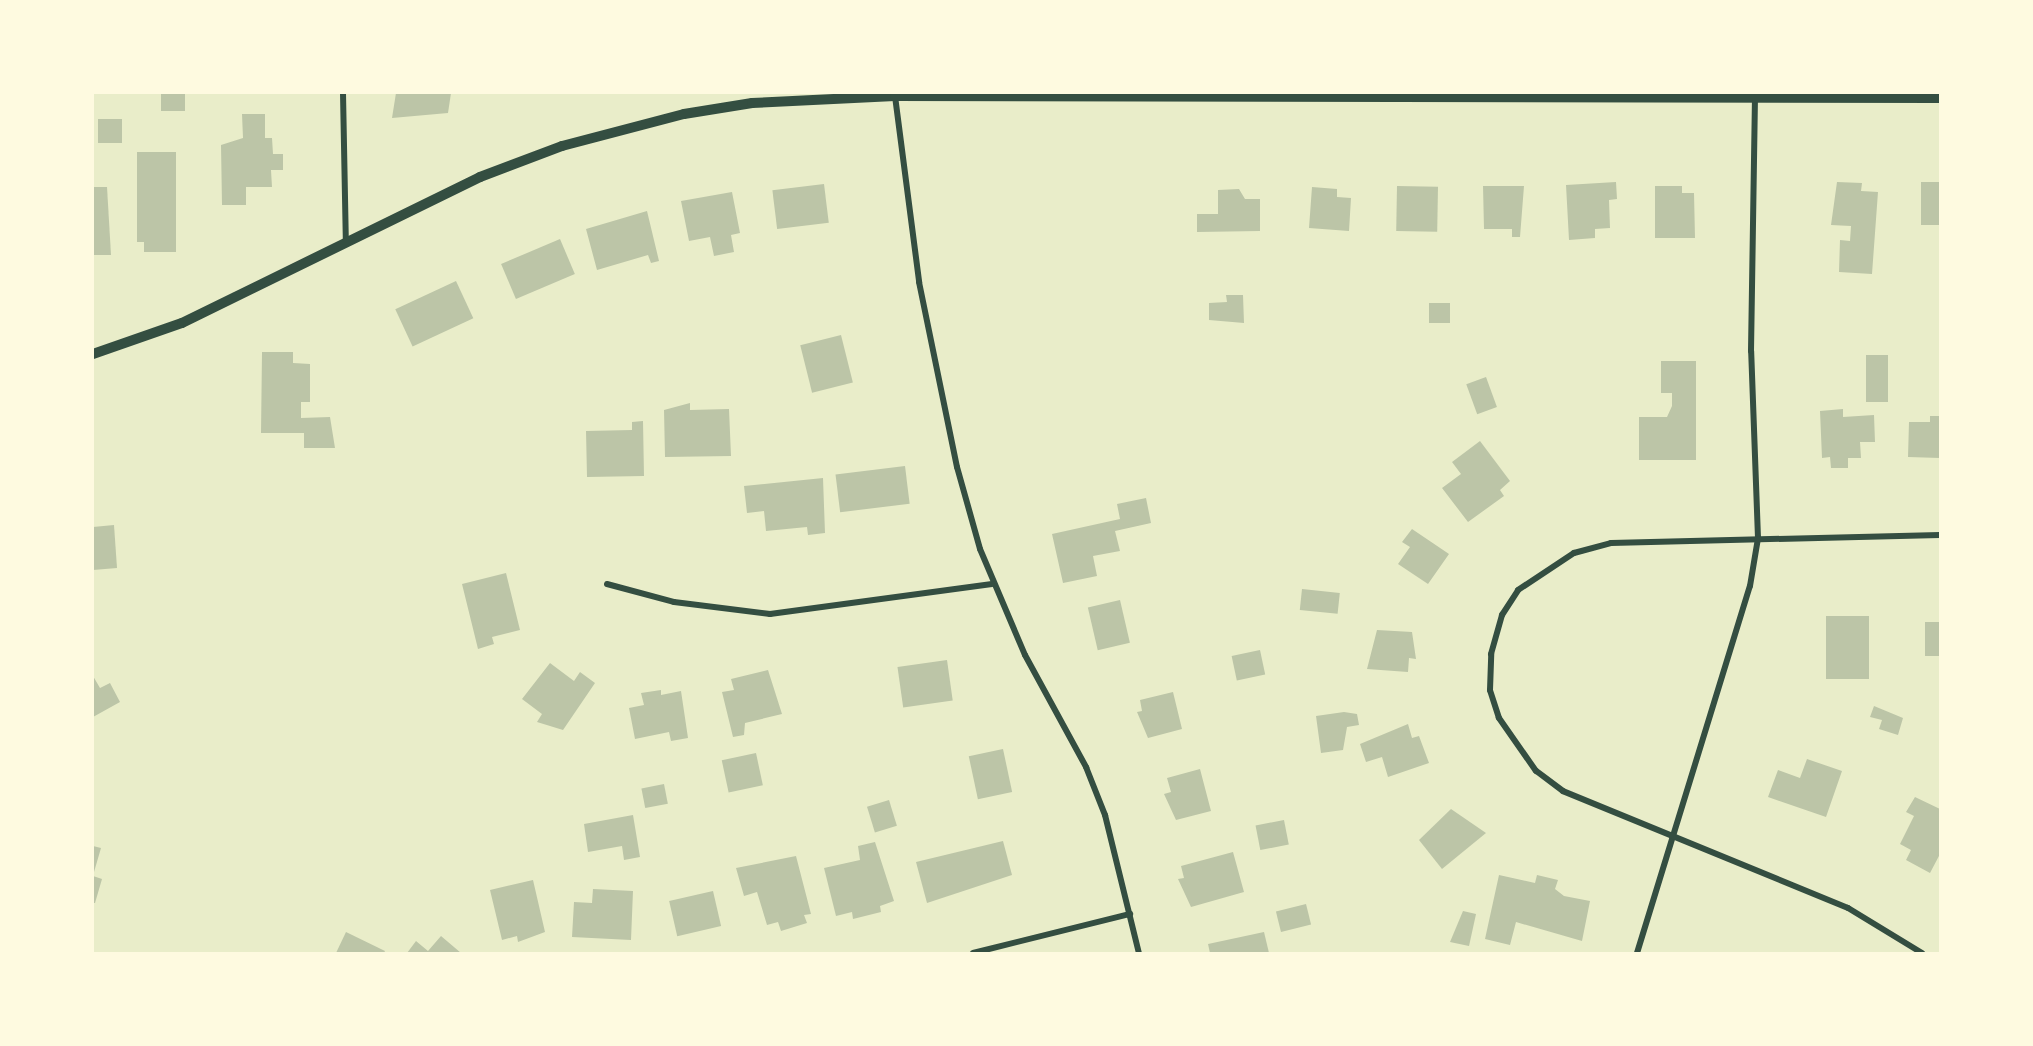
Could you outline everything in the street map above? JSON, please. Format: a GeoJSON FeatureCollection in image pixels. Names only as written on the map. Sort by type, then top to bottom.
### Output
{"type":"FeatureCollection","features":[{"type":"Feature","properties":{"kind":"street"},"geometry":{"type":"LineString","coordinates":[[343,93],[346,243]]}},
{"type":"Feature","properties":{"kind":"street"},"geometry":{"type":"LineString","coordinates":[[93,354],[182,323],[480,177],[562,146],[684,114],[752,103],[895,96],[1048,95],[1940,98]]}},
{"type":"Feature","properties":{"kind":"street"},"geometry":{"type":"LineString","coordinates":[[895,96],[919,282],[957,467],[992,584],[1086,767],[1105,815],[1139,953]]}},
{"type":"Feature","properties":{"kind":"street"},"geometry":{"type":"LineString","coordinates":[[1637,953],[1670,837],[1750,586],[1758,537],[1751,351],[1755,96]]}},
{"type":"Feature","properties":{"kind":"street"},"geometry":{"type":"LineString","coordinates":[[1922,953],[1848,908],[1670,837],[1563,791],[1515,745],[1491,690],[1491,654],[1499,625],[1518,590],[1574,553],[1611,543],[1758,537],[1940,535]]}},
{"type":"Feature","properties":{"kind":"street"},"geometry":{"type":"LineString","coordinates":[[607,584],[674,602],[770,614],[992,584]]}},
{"type":"Feature","properties":{"kind":"street"},"geometry":{"type":"LineString","coordinates":[[973,953],[1130,914]]}},
{"type":"Feature","properties":{"kind":"building"},"geometry":{"type":"Polygon","coordinates":[[[161,93],[185,93],[185,111],[161,111],[161,93]]]}},
{"type":"Feature","properties":{"kind":"building"},"geometry":{"type":"Polygon","coordinates":[[[396,93],[451,93],[448,113],[392,118],[396,93]]]}},
{"type":"Feature","properties":{"kind":"building"},"geometry":{"type":"Polygon","coordinates":[[[242,114],[265,114],[265,138],[272,138],[273,154],[283,154],[283,170],[271,170],[272,187],[246,187],[246,205],[222,205],[221,145],[243,138],[242,114]]]}},
{"type":"Feature","properties":{"kind":"building"},"geometry":{"type":"Polygon","coordinates":[[[98,119],[122,119],[122,143],[98,143],[98,119]]]}},
{"type":"Feature","properties":{"kind":"building"},"geometry":{"type":"Polygon","coordinates":[[[137,152],[176,152],[176,252],[144,252],[144,242],[137,242],[137,152]]]}},
{"type":"Feature","properties":{"kind":"building"},"geometry":{"type":"Polygon","coordinates":[[[1616,182],[1617,199],[1609,200],[1610,228],[1595,229],[1595,238],[1569,240],[1566,185],[1616,182]]]}},
{"type":"Feature","properties":{"kind":"building"},"geometry":{"type":"Polygon","coordinates":[[[1837,182],[1862,183],[1861,191],[1878,192],[1872,274],[1839,272],[1840,240],[1850,241],[1851,226],[1831,225],[1837,182]]]}},
{"type":"Feature","properties":{"kind":"building"},"geometry":{"type":"Polygon","coordinates":[[[1921,182],[1940,182],[1940,225],[1921,225],[1921,182]]]}},
{"type":"Feature","properties":{"kind":"building"},"geometry":{"type":"Polygon","coordinates":[[[824,184],[829,223],[777,229],[772,190],[824,184]]]}},
{"type":"Feature","properties":{"kind":"building"},"geometry":{"type":"Polygon","coordinates":[[[1397,186],[1438,187],[1437,232],[1396,231],[1397,186]]]}},
{"type":"Feature","properties":{"kind":"building"},"geometry":{"type":"Polygon","coordinates":[[[1483,186],[1524,186],[1520,237],[1512,237],[1512,229],[1484,229],[1483,186]]]}},
{"type":"Feature","properties":{"kind":"building"},"geometry":{"type":"Polygon","coordinates":[[[1655,186],[1682,186],[1682,193],[1694,193],[1695,238],[1655,238],[1655,186]]]}},
{"type":"Feature","properties":{"kind":"building"},"geometry":{"type":"Polygon","coordinates":[[[93,187],[107,187],[111,255],[93,255],[93,187]]]}},
{"type":"Feature","properties":{"kind":"building"},"geometry":{"type":"Polygon","coordinates":[[[1312,187],[1337,189],[1337,197],[1351,198],[1349,231],[1309,228],[1312,187]]]}},
{"type":"Feature","properties":{"kind":"building"},"geometry":{"type":"Polygon","coordinates":[[[1239,189],[1245,199],[1260,199],[1260,231],[1197,232],[1197,214],[1218,214],[1218,190],[1239,189]]]}},
{"type":"Feature","properties":{"kind":"building"},"geometry":{"type":"Polygon","coordinates":[[[732,192],[740,233],[731,235],[734,252],[714,256],[710,237],[689,241],[681,201],[732,192]]]}},
{"type":"Feature","properties":{"kind":"building"},"geometry":{"type":"Polygon","coordinates":[[[647,211],[659,261],[651,263],[648,255],[597,270],[586,229],[647,211]]]}},
{"type":"Feature","properties":{"kind":"building"},"geometry":{"type":"Polygon","coordinates":[[[560,239],[575,274],[516,299],[501,264],[560,239]]]}},
{"type":"Feature","properties":{"kind":"building"},"geometry":{"type":"Polygon","coordinates":[[[456,281],[473,318],[413,346],[395,309],[456,281]]]}},
{"type":"Feature","properties":{"kind":"building"},"geometry":{"type":"Polygon","coordinates":[[[1226,295],[1243,295],[1244,323],[1209,320],[1209,303],[1227,302],[1226,295]]]}},
{"type":"Feature","properties":{"kind":"building"},"geometry":{"type":"Polygon","coordinates":[[[1429,303],[1450,303],[1450,323],[1429,323],[1429,303]]]}},
{"type":"Feature","properties":{"kind":"building"},"geometry":{"type":"Polygon","coordinates":[[[841,335],[853,383],[812,393],[800,345],[841,335]]]}},
{"type":"Feature","properties":{"kind":"building"},"geometry":{"type":"Polygon","coordinates":[[[262,352],[293,352],[293,363],[310,364],[310,402],[301,402],[301,418],[330,417],[335,448],[304,448],[304,433],[261,433],[262,352]]]}},
{"type":"Feature","properties":{"kind":"building"},"geometry":{"type":"Polygon","coordinates":[[[1866,355],[1888,355],[1888,402],[1866,402],[1866,355]]]}},
{"type":"Feature","properties":{"kind":"building"},"geometry":{"type":"Polygon","coordinates":[[[1661,361],[1696,361],[1696,460],[1639,460],[1639,417],[1667,417],[1672,406],[1672,393],[1661,393],[1661,361]]]}},
{"type":"Feature","properties":{"kind":"building"},"geometry":{"type":"Polygon","coordinates":[[[1486,377],[1497,407],[1477,414],[1466,384],[1486,377]]]}},
{"type":"Feature","properties":{"kind":"building"},"geometry":{"type":"Polygon","coordinates":[[[690,403],[690,410],[729,409],[731,456],[665,457],[664,410],[690,403]]]}},
{"type":"Feature","properties":{"kind":"building"},"geometry":{"type":"Polygon","coordinates":[[[1843,409],[1843,417],[1874,415],[1875,442],[1860,442],[1861,458],[1848,458],[1848,468],[1831,468],[1830,457],[1822,458],[1820,411],[1843,409]]]}},
{"type":"Feature","properties":{"kind":"building"},"geometry":{"type":"Polygon","coordinates":[[[1930,416],[1940,416],[1940,458],[1908,457],[1909,422],[1930,422],[1930,416]]]}},
{"type":"Feature","properties":{"kind":"building"},"geometry":{"type":"Polygon","coordinates":[[[643,421],[644,476],[587,477],[586,431],[632,430],[632,422],[643,421]]]}},
{"type":"Feature","properties":{"kind":"building"},"geometry":{"type":"Polygon","coordinates":[[[1480,441],[1510,481],[1500,490],[1504,496],[1468,522],[1442,488],[1461,474],[1452,462],[1480,441]]]}},
{"type":"Feature","properties":{"kind":"building"},"geometry":{"type":"Polygon","coordinates":[[[905,466],[910,504],[840,512],[836,475],[905,466]]]}},
{"type":"Feature","properties":{"kind":"building"},"geometry":{"type":"Polygon","coordinates":[[[823,478],[825,533],[808,535],[807,527],[766,531],[764,511],[747,513],[744,486],[823,478]]]}},
{"type":"Feature","properties":{"kind":"building"},"geometry":{"type":"Polygon","coordinates":[[[1146,498],[1151,523],[1115,531],[1120,551],[1093,556],[1097,576],[1063,583],[1052,534],[1120,519],[1117,504],[1146,498]]]}},
{"type":"Feature","properties":{"kind":"building"},"geometry":{"type":"Polygon","coordinates":[[[114,525],[117,568],[93,570],[93,527],[114,525]]]}},
{"type":"Feature","properties":{"kind":"building"},"geometry":{"type":"Polygon","coordinates":[[[1412,529],[1449,554],[1428,584],[1398,564],[1410,547],[1402,542],[1412,529]]]}},
{"type":"Feature","properties":{"kind":"building"},"geometry":{"type":"Polygon","coordinates":[[[506,573],[520,630],[492,637],[494,644],[478,649],[462,584],[506,573]]]}},
{"type":"Feature","properties":{"kind":"building"},"geometry":{"type":"Polygon","coordinates":[[[1302,589],[1340,593],[1338,614],[1300,610],[1302,589]]]}},
{"type":"Feature","properties":{"kind":"building"},"geometry":{"type":"Polygon","coordinates":[[[1120,600],[1130,643],[1098,650],[1088,607],[1120,600]]]}},
{"type":"Feature","properties":{"kind":"building"},"geometry":{"type":"Polygon","coordinates":[[[1826,616],[1869,616],[1869,679],[1826,679],[1826,616]]]}},
{"type":"Feature","properties":{"kind":"building"},"geometry":{"type":"Polygon","coordinates":[[[1925,622],[1940,622],[1940,656],[1925,656],[1925,622]]]}},
{"type":"Feature","properties":{"kind":"building"},"geometry":{"type":"Polygon","coordinates":[[[1377,630],[1412,632],[1416,659],[1409,658],[1408,672],[1367,669],[1377,630]]]}},
{"type":"Feature","properties":{"kind":"building"},"geometry":{"type":"Polygon","coordinates":[[[1260,650],[1265,674],[1237,680],[1232,656],[1260,650]]]}},
{"type":"Feature","properties":{"kind":"building"},"geometry":{"type":"Polygon","coordinates":[[[947,660],[953,701],[903,708],[897,667],[947,660]]]}},
{"type":"Feature","properties":{"kind":"building"},"geometry":{"type":"Polygon","coordinates":[[[550,663],[574,681],[580,672],[595,683],[563,730],[537,722],[542,714],[522,699],[550,663]]]}},
{"type":"Feature","properties":{"kind":"building"},"geometry":{"type":"Polygon","coordinates":[[[768,670],[782,714],[745,723],[744,735],[733,737],[722,692],[734,690],[731,679],[768,670]]]}},
{"type":"Feature","properties":{"kind":"building"},"geometry":{"type":"Polygon","coordinates":[[[93,676],[100,688],[110,683],[120,702],[93,717],[93,676]]]}},
{"type":"Feature","properties":{"kind":"building"},"geometry":{"type":"Polygon","coordinates":[[[661,690],[661,695],[681,691],[688,738],[671,741],[669,732],[635,739],[629,708],[644,705],[641,693],[661,690]]]}},
{"type":"Feature","properties":{"kind":"building"},"geometry":{"type":"Polygon","coordinates":[[[1173,692],[1182,729],[1148,738],[1137,712],[1142,711],[1140,700],[1173,692]]]}},
{"type":"Feature","properties":{"kind":"building"},"geometry":{"type":"Polygon","coordinates":[[[1874,706],[1903,718],[1898,735],[1879,729],[1882,720],[1870,717],[1874,706]]]}},
{"type":"Feature","properties":{"kind":"building"},"geometry":{"type":"Polygon","coordinates":[[[1344,712],[1357,714],[1359,725],[1347,727],[1343,750],[1321,753],[1316,716],[1344,712]]]}},
{"type":"Feature","properties":{"kind":"building"},"geometry":{"type":"Polygon","coordinates":[[[1408,724],[1412,738],[1419,736],[1429,763],[1388,777],[1382,757],[1366,762],[1360,744],[1408,724]]]}},
{"type":"Feature","properties":{"kind":"building"},"geometry":{"type":"Polygon","coordinates":[[[1003,749],[1012,792],[978,799],[969,756],[1003,749]]]}},
{"type":"Feature","properties":{"kind":"building"},"geometry":{"type":"Polygon","coordinates":[[[756,753],[763,785],[729,793],[722,760],[756,753]]]}},
{"type":"Feature","properties":{"kind":"building"},"geometry":{"type":"Polygon","coordinates":[[[1807,759],[1842,771],[1826,817],[1768,797],[1778,770],[1800,778],[1807,759]]]}},
{"type":"Feature","properties":{"kind":"building"},"geometry":{"type":"Polygon","coordinates":[[[1200,769],[1211,811],[1176,820],[1164,794],[1171,792],[1167,778],[1200,769]]]}},
{"type":"Feature","properties":{"kind":"building"},"geometry":{"type":"Polygon","coordinates":[[[664,784],[668,804],[645,808],[641,788],[664,784]]]}},
{"type":"Feature","properties":{"kind":"building"},"geometry":{"type":"Polygon","coordinates":[[[1915,797],[1940,809],[1940,854],[1930,873],[1906,860],[1911,850],[1900,844],[1914,816],[1906,812],[1915,797]]]}},
{"type":"Feature","properties":{"kind":"building"},"geometry":{"type":"Polygon","coordinates":[[[889,800],[897,826],[875,833],[867,807],[889,800]]]}},
{"type":"Feature","properties":{"kind":"building"},"geometry":{"type":"Polygon","coordinates":[[[1451,809],[1486,833],[1442,869],[1419,840],[1451,809]]]}},
{"type":"Feature","properties":{"kind":"building"},"geometry":{"type":"Polygon","coordinates":[[[633,815],[640,857],[624,860],[622,846],[588,852],[584,824],[633,815]]]}},
{"type":"Feature","properties":{"kind":"building"},"geometry":{"type":"Polygon","coordinates":[[[1284,820],[1289,845],[1260,850],[1256,826],[1284,820]]]}},
{"type":"Feature","properties":{"kind":"building"},"geometry":{"type":"Polygon","coordinates":[[[1003,841],[1012,875],[927,903],[916,862],[1003,841]]]}},
{"type":"Feature","properties":{"kind":"building"},"geometry":{"type":"Polygon","coordinates":[[[875,842],[894,901],[880,906],[881,912],[853,919],[852,912],[836,916],[824,868],[860,860],[858,846],[875,842]]]}},
{"type":"Feature","properties":{"kind":"building"},"geometry":{"type":"Polygon","coordinates":[[[93,846],[101,848],[94,872],[93,872],[93,846]]]}},
{"type":"Feature","properties":{"kind":"building"},"geometry":{"type":"Polygon","coordinates":[[[1233,852],[1244,892],[1191,907],[1178,879],[1184,878],[1181,866],[1233,852]]]}},
{"type":"Feature","properties":{"kind":"building"},"geometry":{"type":"Polygon","coordinates":[[[796,856],[811,914],[804,915],[807,923],[781,931],[778,922],[767,925],[757,892],[744,896],[736,868],[796,856]]]}},
{"type":"Feature","properties":{"kind":"building"},"geometry":{"type":"Polygon","coordinates":[[[1499,875],[1535,883],[1537,875],[1558,880],[1555,889],[1564,896],[1590,901],[1582,941],[1516,922],[1510,945],[1485,939],[1499,875]]]}},
{"type":"Feature","properties":{"kind":"building"},"geometry":{"type":"Polygon","coordinates":[[[93,876],[102,879],[95,903],[93,903],[93,876]]]}},
{"type":"Feature","properties":{"kind":"building"},"geometry":{"type":"Polygon","coordinates":[[[533,880],[545,932],[518,942],[517,936],[502,940],[490,890],[533,880]]]}},
{"type":"Feature","properties":{"kind":"building"},"geometry":{"type":"Polygon","coordinates":[[[593,889],[633,891],[631,940],[572,937],[574,902],[592,903],[593,889]]]}},
{"type":"Feature","properties":{"kind":"building"},"geometry":{"type":"Polygon","coordinates":[[[713,891],[721,926],[677,936],[669,901],[713,891]]]}},
{"type":"Feature","properties":{"kind":"building"},"geometry":{"type":"Polygon","coordinates":[[[1306,904],[1311,924],[1281,932],[1276,911],[1306,904]]]}},
{"type":"Feature","properties":{"kind":"building"},"geometry":{"type":"Polygon","coordinates":[[[1463,911],[1476,914],[1469,946],[1450,942],[1463,911]]]}},
{"type":"Feature","properties":{"kind":"building"},"geometry":{"type":"Polygon","coordinates":[[[346,932],[385,951],[384,953],[336,953],[346,932]]]}},
{"type":"Feature","properties":{"kind":"building"},"geometry":{"type":"Polygon","coordinates":[[[1264,932],[1269,953],[1210,953],[1208,944],[1264,932]]]}},
{"type":"Feature","properties":{"kind":"building"},"geometry":{"type":"Polygon","coordinates":[[[441,936],[461,953],[407,953],[416,941],[428,951],[441,936]]]}}]}
